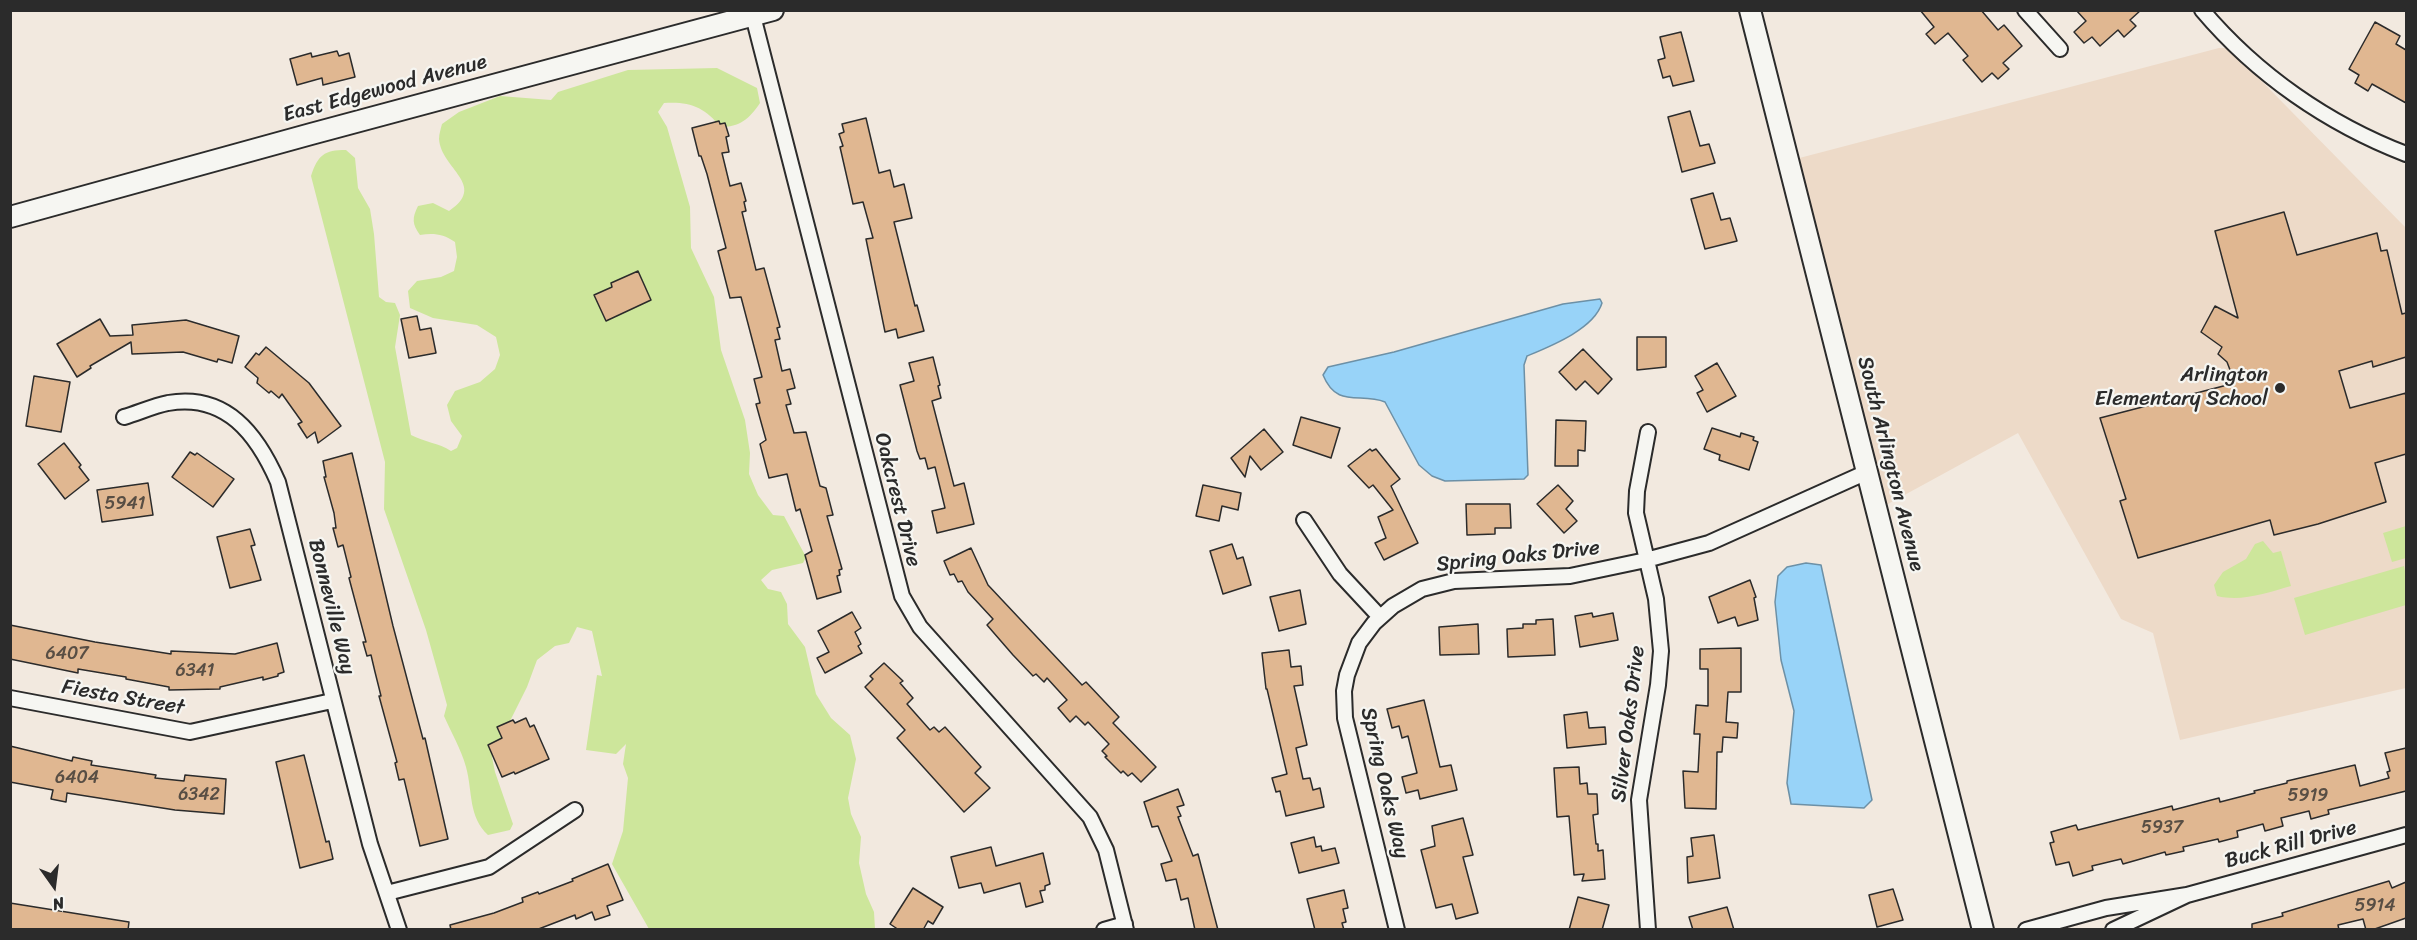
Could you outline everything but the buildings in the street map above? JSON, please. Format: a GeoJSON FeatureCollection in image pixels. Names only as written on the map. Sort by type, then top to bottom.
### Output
{"type":"FeatureCollection","features":[{"type":"Feature","properties":{"kind":"main road","name":"East Edgewood Avenue"},"geometry":{"type":"LineString","coordinates":[[10,218],[300,136],[773,10]]}},
{"type":"Feature","properties":{"kind":"main road","name":"South Arlington Avenue"},"geometry":{"type":"LineString","coordinates":[[1750,10],[1983,930]]}},
{"type":"Feature","properties":{"kind":"street"},"geometry":{"type":"LineString","coordinates":[[2025,10],[2060,49]]}},
{"type":"Feature","properties":{"kind":"street"},"geometry":{"type":"LineString","coordinates":[[2202,10],[2242,53],[2302,100],[2337,122],[2406,154]]}},
{"type":"Feature","properties":{"kind":"street","name":"Oakcrest Drive"},"geometry":{"type":"LineString","coordinates":[[753,16],[899,590],[920,627],[1090,817],[1106,850],[1126,927]]}},
{"type":"Feature","properties":{"kind":"street","name":"Bonneville Way"},"geometry":{"type":"LineString","coordinates":[[124,417],[166,403],[202,402],[227,412],[250,432],[267,457],[278,482],[370,844],[399,930]]}},
{"type":"Feature","properties":{"kind":"street","name":"Silver Oaks Drive"},"geometry":{"type":"LineString","coordinates":[[1648,432],[1636,496],[1638,524],[1657,607],[1661,651],[1658,685],[1639,801],[1648,930]]}},
{"type":"Feature","properties":{"kind":"street","name":"Spring Oaks Drive"},"geometry":{"type":"LineString","coordinates":[[1380,617],[1393,606],[1422,589],[1454,581],[1570,576],[1646,560],[1709,543],[1867,472]]}},
{"type":"Feature","properties":{"kind":"street"},"geometry":{"type":"LineString","coordinates":[[1304,520],[1340,574],[1380,617]]}},
{"type":"Feature","properties":{"kind":"street","name":"Spring Oaks Way"},"geometry":{"type":"LineString","coordinates":[[1380,617],[1359,643],[1349,666],[1344,691],[1344,710],[1397,930]]}},
{"type":"Feature","properties":{"kind":"street","name":"Fiesta Street"},"geometry":{"type":"LineString","coordinates":[[10,698],[190,732],[333,700]]}},
{"type":"Feature","properties":{"kind":"street"},"geometry":{"type":"LineString","coordinates":[[387,893],[489,867],[575,810]]}},
{"type":"Feature","properties":{"kind":"street","name":"Buck Rill Drive"},"geometry":{"type":"LineString","coordinates":[[2026,930],[2106,908],[2187,896],[2406,835]]}},
{"type":"Feature","properties":{"kind":"street","name":"Buck Rill Drive"},"geometry":{"type":"LineString","coordinates":[[2113,930],[2187,896]]}},
{"type":"Feature","properties":{"kind":"street"},"geometry":{"type":"LineString","coordinates":[[1104,930],[1126,927]]}},
{"type":"Feature","properties":{"kind":"shaded area"},"geometry":{"type":"Polygon","coordinates":[[[2219,48],[2231,50],[2406,228],[2406,688],[2180,740],[2153,633],[2121,619],[2018,433],[1877,510],[1788,161],[2219,48]]]}},
{"type":"Feature","properties":{"kind":"green space"},"geometry":{"type":"Polygon","coordinates":[[[717,68],[757,88],[760,103],[752,114],[739,124],[720,127],[709,115],[689,104],[664,103],[658,112],[667,127],[690,207],[691,248],[714,297],[721,350],[745,420],[750,453],[749,474],[758,495],[773,515],[784,516],[806,557],[803,563],[772,570],[761,580],[768,589],[781,592],[787,604],[788,624],[805,647],[816,694],[831,718],[850,735],[856,759],[848,798],[851,814],[861,837],[859,863],[866,894],[874,912],[875,929],[649,929],[612,864],[623,831],[628,778],[623,764],[626,744],[616,754],[586,750],[597,675],[602,676],[592,631],[577,627],[569,643],[555,646],[537,660],[527,687],[492,757],[513,824],[510,830],[488,835],[482,828],[474,812],[464,760],[444,716],[447,705],[426,630],[384,509],[385,462],[311,176],[316,163],[327,153],[346,150],[355,158],[358,188],[370,209],[379,297],[386,302],[395,303],[400,315],[395,347],[411,435],[451,451],[457,448],[462,436],[451,421],[447,405],[455,391],[480,382],[495,369],[500,355],[496,337],[477,325],[433,318],[410,308],[408,291],[417,281],[441,277],[454,271],[457,257],[455,242],[438,235],[420,235],[415,228],[414,221],[418,206],[433,203],[449,211],[460,202],[464,193],[464,185],[442,150],[439,139],[442,124],[459,112],[500,96],[551,100],[558,92],[628,70],[717,68]]]}},
{"type":"Feature","properties":{"kind":"green space"},"geometry":{"type":"Polygon","coordinates":[[[2406,526],[2406,558],[2392,562],[2383,533],[2406,526]]]}},
{"type":"Feature","properties":{"kind":"green space"},"geometry":{"type":"Polygon","coordinates":[[[2263,541],[2273,553],[2281,551],[2291,586],[2245,597],[2217,596],[2214,585],[2223,572],[2246,559],[2255,544],[2263,541]]]}},
{"type":"Feature","properties":{"kind":"green space"},"geometry":{"type":"Polygon","coordinates":[[[2404,566],[2406,605],[2305,635],[2294,598],[2404,566]]]}},
{"type":"Feature","properties":{"kind":"water"},"geometry":{"type":"Polygon","coordinates":[[[1600,299],[1602,303],[1597,312],[1581,329],[1527,356],[1524,365],[1528,475],[1524,479],[1445,481],[1432,476],[1419,465],[1385,402],[1342,396],[1329,386],[1323,375],[1328,367],[1394,352],[1563,304],[1600,299]]]}},
{"type":"Feature","properties":{"kind":"water"},"geometry":{"type":"Polygon","coordinates":[[[1806,563],[1821,565],[1872,800],[1864,808],[1791,804],[1787,783],[1794,711],[1781,660],[1775,602],[1778,576],[1787,567],[1806,563]]]}},
{"type":"Feature","properties":{"kind":"place","name":"Arlington Elementary School"},"geometry":{"type":"Point","coordinates":[2280,388]}}]}
